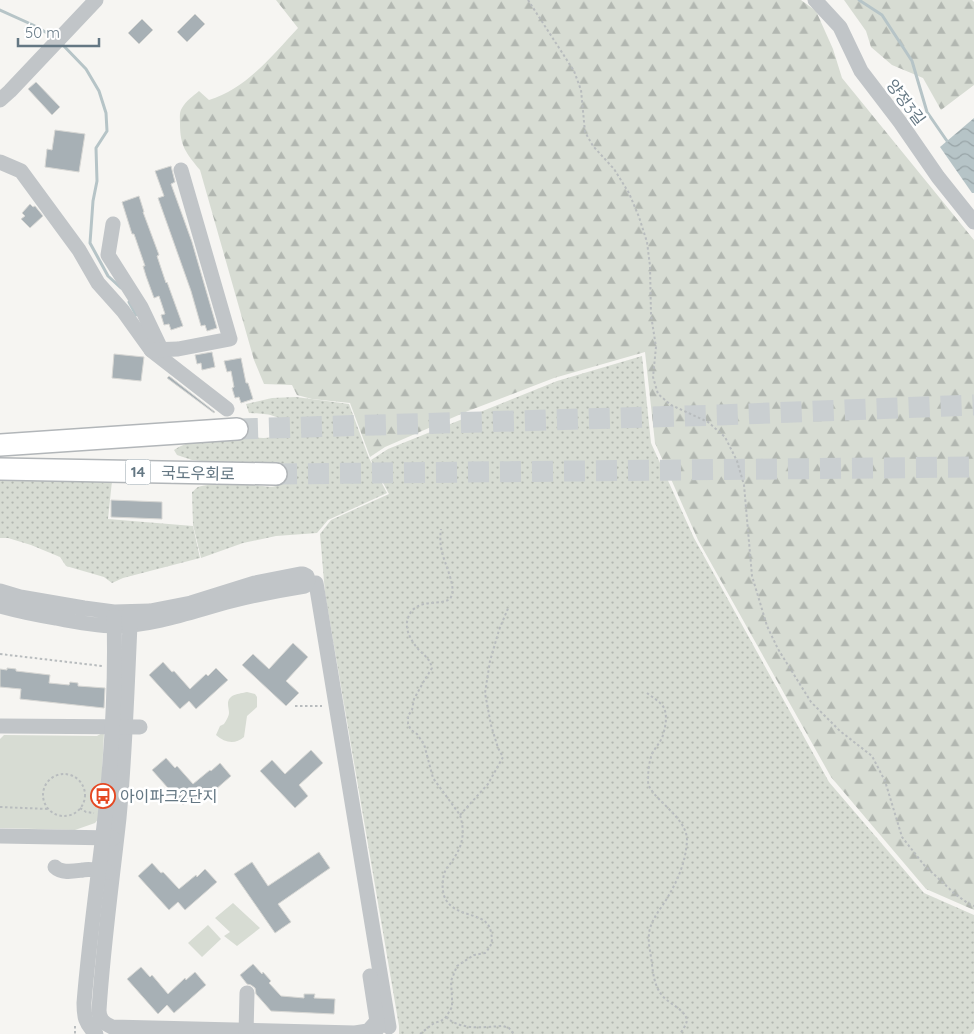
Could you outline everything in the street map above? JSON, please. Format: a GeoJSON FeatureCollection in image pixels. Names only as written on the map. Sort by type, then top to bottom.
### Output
{"type":"FeatureCollection","features":[{"type":"Feature","properties":{"kind":"highway","name":"14"},"geometry":{"type":"LineString","coordinates":[[0,445],[237,429]]}},
{"type":"Feature","properties":{"kind":"highway","name":"국도우회로"},"geometry":{"type":"LineString","coordinates":[[0,469],[276,474]]}},
{"type":"Feature","properties":{"kind":"street"},"geometry":{"type":"LineString","coordinates":[[0,100],[96,0]]}},
{"type":"Feature","properties":{"kind":"street","name":"양정3길"},"geometry":{"type":"LineString","coordinates":[[815,0],[840,27],[861,71],[900,122],[938,177],[974,222]]}},
{"type":"Feature","properties":{"kind":"street"},"geometry":{"type":"LineString","coordinates":[[0,162],[21,171],[80,250],[98,283],[156,350],[227,409]]}},
{"type":"Feature","properties":{"kind":"street"},"geometry":{"type":"LineString","coordinates":[[156,350],[178,349],[230,339],[181,170]]}},
{"type":"Feature","properties":{"kind":"street"},"geometry":{"type":"LineString","coordinates":[[112,224],[108,255],[141,307],[156,350]]}},
{"type":"Feature","properties":{"kind":"street"},"geometry":{"type":"LineString","coordinates":[[86,623],[130,618],[160,620],[193,613],[260,594],[305,586],[308,578],[306,575],[300,574],[256,583],[191,603],[150,610],[130,618]]}},
{"type":"Feature","properties":{"kind":"street"},"geometry":{"type":"LineString","coordinates":[[316,583],[380,1027]]}},
{"type":"Feature","properties":{"kind":"street"},"geometry":{"type":"LineString","coordinates":[[0,591],[20,597],[77,607],[114,619]]}},
{"type":"Feature","properties":{"kind":"street"},"geometry":{"type":"LineString","coordinates":[[0,606],[16,611],[86,623],[102,631],[115,652]]}},
{"type":"Feature","properties":{"kind":"street"},"geometry":{"type":"LineString","coordinates":[[96,1034],[89,1027],[84,1017],[84,1003],[106,872],[126,727],[130,618]]}},
{"type":"Feature","properties":{"kind":"street"},"geometry":{"type":"LineString","coordinates":[[114,619],[115,652],[126,727]]}},
{"type":"Feature","properties":{"kind":"street"},"geometry":{"type":"LineString","coordinates":[[0,726],[126,727]]}},
{"type":"Feature","properties":{"kind":"street"},"geometry":{"type":"LineString","coordinates":[[0,836],[110,838]]}},
{"type":"Feature","properties":{"kind":"street"},"geometry":{"type":"LineString","coordinates":[[83,870],[106,872]]}},
{"type":"Feature","properties":{"kind":"street"},"geometry":{"type":"LineString","coordinates":[[106,872],[99,1016],[102,1021],[112,1027],[355,1034],[380,1027]]}},
{"type":"Feature","properties":{"kind":"street"},"geometry":{"type":"LineString","coordinates":[[370,976],[380,1027]]}},
{"type":"Feature","properties":{"kind":"street"},"geometry":{"type":"LineString","coordinates":[[246,1032],[247,993]]}},
{"type":"Feature","properties":{"kind":"path"},"geometry":{"type":"LineString","coordinates":[[528,0],[574,71],[581,90],[585,132],[593,146],[614,169],[629,193],[639,217],[647,242],[650,266],[651,315],[656,347],[653,377],[658,394],[671,405],[708,422],[725,437],[737,461],[744,485],[752,576],[767,626],[778,649],[811,702],[840,731],[872,756],[885,781],[902,837],[924,865],[954,894],[974,906]]}},
{"type":"Feature","properties":{"kind":"path"},"geometry":{"type":"LineString","coordinates":[[420,1034],[446,1017],[452,1007],[451,981],[458,966],[474,955],[485,953],[493,939],[490,926],[485,920],[462,913],[453,908],[446,899],[443,891],[445,872],[458,852],[464,832],[460,815],[433,778],[424,744],[408,724],[408,716],[412,710],[414,699],[432,668],[427,657],[418,649],[407,632],[407,621],[411,611],[418,606],[447,601],[451,598],[451,580],[442,553],[441,529]]}},
{"type":"Feature","properties":{"kind":"path"},"geometry":{"type":"LineString","coordinates":[[460,815],[488,784],[503,757],[498,748],[491,725],[485,693],[490,661],[499,630],[509,606]]}},
{"type":"Feature","properties":{"kind":"path"},"geometry":{"type":"LineString","coordinates":[[0,654],[102,666],[101,671]]}},
{"type":"Feature","properties":{"kind":"path"},"geometry":{"type":"LineString","coordinates":[[647,693],[664,707],[666,716],[662,738],[652,755],[648,783],[653,792],[681,823],[687,838],[683,862],[676,882],[658,912],[649,935],[652,973],[656,984],[661,994],[681,1012],[687,1021],[680,1034]]}},
{"type":"Feature","properties":{"kind":"path"},"geometry":{"type":"LineString","coordinates":[[295,706],[325,706]]}},
{"type":"Feature","properties":{"kind":"path"},"geometry":{"type":"LineString","coordinates":[[66,774],[78,780],[83,786],[84,800],[76,812],[63,816],[49,809],[43,794],[48,782],[53,778],[66,774]]}},
{"type":"Feature","properties":{"kind":"path"},"geometry":{"type":"LineString","coordinates":[[0,807],[49,809]]}},
{"type":"Feature","properties":{"kind":"path"},"geometry":{"type":"LineString","coordinates":[[80,808],[86,812],[101,814]]}},
{"type":"Feature","properties":{"kind":"path"},"geometry":{"type":"LineString","coordinates":[[446,1017],[453,1023],[464,1027],[503,1026],[509,1028],[514,1034]]}},
{"type":"Feature","properties":{"kind":"green space"},"geometry":{"type":"Polygon","coordinates":[[[276,0],[801,0],[816,11],[833,49],[842,78],[974,240],[974,910],[926,889],[831,777],[698,540],[655,443],[645,352],[554,378],[468,411],[385,447],[370,457],[350,403],[312,399],[297,395],[292,385],[264,384],[254,360],[200,170],[188,154],[181,138],[180,116],[184,105],[199,91],[209,100],[222,95],[247,80],[298,28],[276,0]]]}},
{"type":"Feature","properties":{"kind":"green space"},"geometry":{"type":"Polygon","coordinates":[[[844,0],[972,0],[974,2],[974,85],[941,110],[923,78],[892,65],[871,47],[866,31],[844,0]]]}},
{"type":"Feature","properties":{"kind":"green space"},"geometry":{"type":"Polygon","coordinates":[[[642,356],[651,443],[694,538],[829,782],[924,893],[974,915],[974,1029],[970,1034],[399,1034],[325,593],[320,534],[331,520],[389,494],[371,460],[388,449],[557,381],[642,356]]]}},
{"type":"Feature","properties":{"kind":"green space"},"geometry":{"type":"Polygon","coordinates":[[[296,397],[349,404],[369,458],[387,493],[328,520],[317,533],[276,536],[243,543],[201,558],[193,525],[192,492],[198,487],[217,484],[274,486],[286,481],[285,472],[259,467],[192,460],[177,455],[174,450],[199,440],[237,437],[266,438],[280,435],[288,427],[284,422],[270,415],[249,413],[246,404],[272,398],[296,397]]]}},
{"type":"Feature","properties":{"kind":"green space"},"geometry":{"type":"Polygon","coordinates":[[[0,477],[112,481],[108,519],[193,526],[200,558],[123,578],[112,583],[104,577],[66,566],[60,557],[31,545],[8,538],[0,538],[0,477]]]}},
{"type":"Feature","properties":{"kind":"green space"},"geometry":{"type":"Polygon","coordinates":[[[247,692],[255,694],[257,697],[257,707],[247,716],[244,737],[234,742],[223,740],[216,735],[228,716],[228,701],[234,695],[247,692]]]}},
{"type":"Feature","properties":{"kind":"green space"},"geometry":{"type":"Polygon","coordinates":[[[104,732],[100,817],[95,823],[75,830],[0,828],[0,739],[4,735],[97,736],[104,732]]]}},
{"type":"Feature","properties":{"kind":"green space"},"geometry":{"type":"Polygon","coordinates":[[[233,903],[260,928],[237,946],[224,936],[230,932],[215,918],[233,903]]]}},
{"type":"Feature","properties":{"kind":"green space"},"geometry":{"type":"Polygon","coordinates":[[[208,925],[221,939],[202,957],[188,943],[208,925]]]}},
{"type":"Feature","properties":{"kind":"water"},"geometry":{"type":"Polygon","coordinates":[[[974,118],[974,193],[972,193],[940,147],[974,118]]]}},
{"type":"Feature","properties":{"kind":"building"},"geometry":{"type":"Polygon","coordinates":[[[195,14],[205,24],[187,42],[177,32],[195,14]]]}},
{"type":"Feature","properties":{"kind":"building"},"geometry":{"type":"Polygon","coordinates":[[[142,19],[153,30],[139,44],[128,33],[142,19]]]}},
{"type":"Feature","properties":{"kind":"building"},"geometry":{"type":"Polygon","coordinates":[[[36,82],[60,107],[52,115],[28,89],[36,82]]]}},
{"type":"Feature","properties":{"kind":"building"},"geometry":{"type":"Polygon","coordinates":[[[55,130],[85,134],[79,172],[45,167],[47,149],[52,150],[55,130]]]}},
{"type":"Feature","properties":{"kind":"building"},"geometry":{"type":"Polygon","coordinates":[[[171,166],[175,182],[171,184],[192,242],[217,328],[207,331],[205,325],[201,326],[191,291],[158,198],[164,196],[155,171],[171,166]]]}},
{"type":"Feature","properties":{"kind":"building"},"geometry":{"type":"Polygon","coordinates":[[[139,196],[159,255],[157,256],[166,283],[183,326],[171,330],[169,324],[164,325],[161,315],[165,314],[159,296],[154,298],[143,266],[145,266],[122,202],[139,196]]]}},
{"type":"Feature","properties":{"kind":"building"},"geometry":{"type":"Polygon","coordinates":[[[30,204],[33,207],[35,206],[43,216],[30,228],[21,219],[25,216],[22,213],[30,204]]]}},
{"type":"Feature","properties":{"kind":"building"},"geometry":{"type":"Polygon","coordinates":[[[212,352],[215,367],[202,370],[201,363],[197,364],[195,355],[212,352]]]}},
{"type":"Feature","properties":{"kind":"building"},"geometry":{"type":"Polygon","coordinates":[[[114,354],[144,357],[141,381],[112,378],[114,354]]]}},
{"type":"Feature","properties":{"kind":"building"},"geometry":{"type":"Polygon","coordinates":[[[241,358],[246,383],[248,383],[253,399],[241,403],[239,397],[235,398],[232,388],[234,387],[231,371],[227,372],[224,361],[241,358]]]}},
{"type":"Feature","properties":{"kind":"building"},"geometry":{"type":"Polygon","coordinates":[[[169,376],[215,412],[167,378],[169,376]]]}},
{"type":"Feature","properties":{"kind":"building"},"geometry":{"type":"Polygon","coordinates":[[[111,500],[162,502],[162,519],[111,517],[111,500]]]}},
{"type":"Feature","properties":{"kind":"building"},"geometry":{"type":"Polygon","coordinates":[[[293,643],[308,657],[286,681],[299,693],[286,706],[242,665],[253,654],[269,669],[293,643]]]}},
{"type":"Feature","properties":{"kind":"building"},"geometry":{"type":"Polygon","coordinates":[[[163,662],[190,689],[206,674],[208,676],[216,668],[228,680],[196,709],[189,701],[180,709],[149,675],[163,662]]]}},
{"type":"Feature","properties":{"kind":"building"},"geometry":{"type":"Polygon","coordinates":[[[7,668],[16,669],[16,671],[50,675],[49,683],[69,685],[70,682],[78,683],[78,686],[105,688],[104,708],[20,699],[21,689],[0,687],[0,669],[7,670],[7,668]]]}},
{"type":"Feature","properties":{"kind":"building"},"geometry":{"type":"Polygon","coordinates":[[[311,750],[323,763],[299,785],[308,796],[295,808],[260,771],[272,760],[285,774],[311,750]]]}},
{"type":"Feature","properties":{"kind":"building"},"geometry":{"type":"Polygon","coordinates":[[[166,758],[175,768],[177,766],[193,784],[220,763],[231,776],[199,804],[192,797],[183,805],[152,770],[166,758]]]}},
{"type":"Feature","properties":{"kind":"building"},"geometry":{"type":"Polygon","coordinates":[[[319,852],[330,868],[278,904],[291,922],[275,933],[234,874],[252,862],[268,886],[319,852]]]}},
{"type":"Feature","properties":{"kind":"building"},"geometry":{"type":"Polygon","coordinates":[[[152,863],[179,889],[205,869],[217,882],[185,910],[178,902],[169,910],[138,876],[152,863]]]}},
{"type":"Feature","properties":{"kind":"building"},"geometry":{"type":"Polygon","coordinates":[[[253,964],[271,981],[269,983],[281,996],[304,998],[304,994],[315,994],[314,998],[335,999],[334,1014],[271,1011],[256,994],[255,988],[247,984],[240,975],[253,964]]]}},
{"type":"Feature","properties":{"kind":"building"},"geometry":{"type":"Polygon","coordinates":[[[141,967],[150,977],[152,975],[168,994],[185,978],[186,980],[195,972],[206,985],[174,1013],[167,1005],[158,1014],[127,979],[141,967]]]}},
{"type":"Feature","properties":{"kind":"waterway"},"geometry":{"type":"LineString","coordinates":[[859,0],[882,15],[912,61],[927,112],[947,141]]}},
{"type":"Feature","properties":{"kind":"waterway"},"geometry":{"type":"LineString","coordinates":[[0,10],[54,37]]}},
{"type":"Feature","properties":{"kind":"waterway"},"geometry":{"type":"LineString","coordinates":[[61,43],[86,69],[99,91],[106,113],[107,131],[96,148],[97,181],[93,201],[90,243],[108,276],[121,288]]}},
{"type":"Feature","properties":{"kind":"waterway"},"geometry":{"type":"LineString","coordinates":[[129,302],[136,315]]}},
{"type":"Feature","properties":{"kind":"tunnel"},"geometry":{"type":"LineString","coordinates":[[237,429],[720,415],[974,405]]}},
{"type":"Feature","properties":{"kind":"tunnel"},"geometry":{"type":"LineString","coordinates":[[276,474],[974,467]]}},
{"type":"Feature","properties":{"kind":"place","name":"아이파크2단지"},"geometry":{"type":"Point","coordinates":[103,796]}}]}
